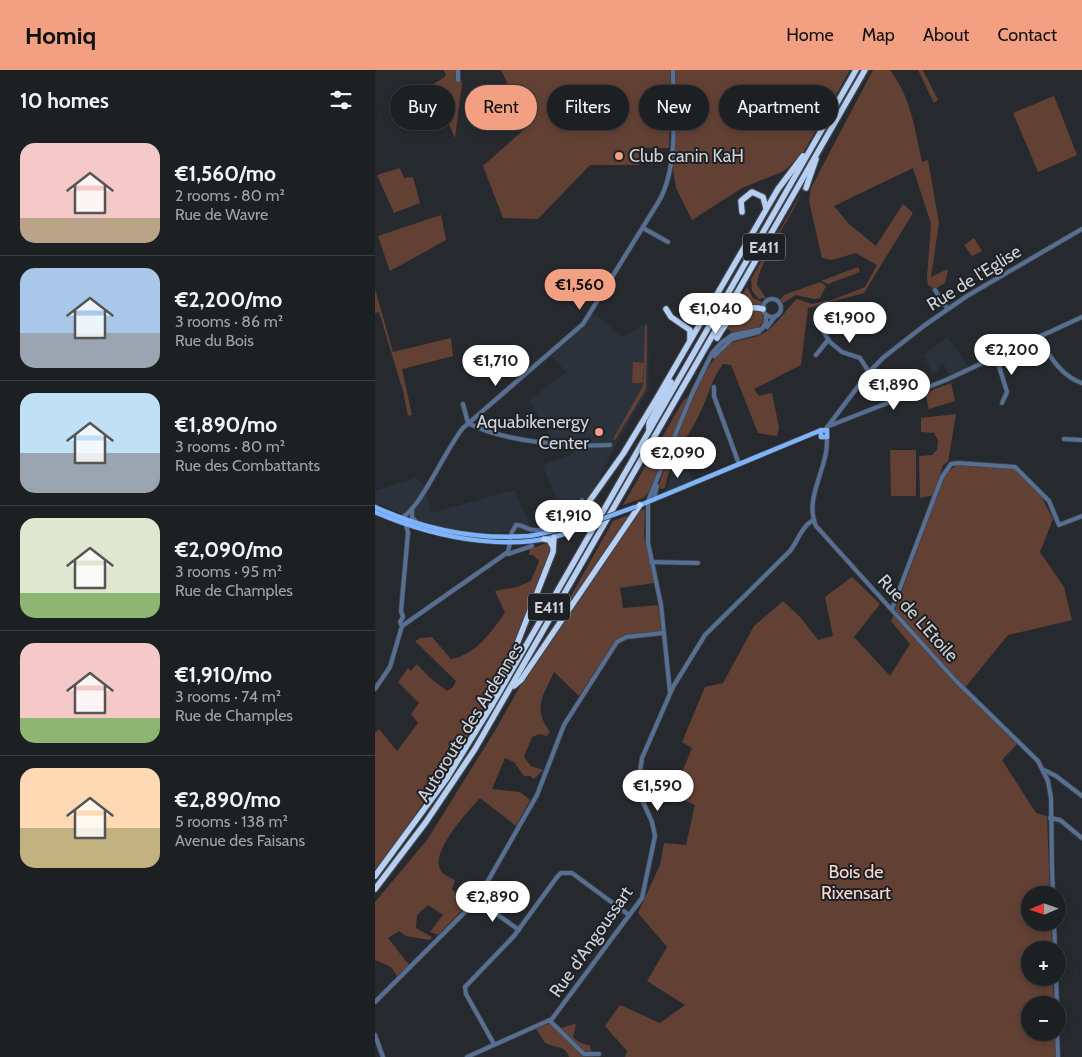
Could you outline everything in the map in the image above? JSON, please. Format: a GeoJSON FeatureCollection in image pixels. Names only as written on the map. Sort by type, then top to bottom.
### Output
{"type":"FeatureCollection","features":[{"type":"Feature","properties":{"kind":"highway","name":"Autoroute des Ardennes"},"geometry":{"type":"LineString","coordinates":[[375,876],[447,778],[492,705],[856,70]]}},
{"type":"Feature","properties":{"kind":"highway","name":"Autoroute des Ardennes"},"geometry":{"type":"LineString","coordinates":[[375,889],[454,782],[509,691],[865,70]]}},
{"type":"Feature","properties":{"kind":"highway"},"geometry":{"type":"LineString","coordinates":[[649,432],[649,423],[689,343],[766,209],[789,173],[806,151],[812,148]]}},
{"type":"Feature","properties":{"kind":"highway"},"geometry":{"type":"LineString","coordinates":[[806,188],[818,153]]}},
{"type":"Feature","properties":{"kind":"highway"},"geometry":{"type":"LineString","coordinates":[[742,212],[741,201],[752,192],[763,197],[766,209]]}},
{"type":"Feature","properties":{"kind":"highway"},"geometry":{"type":"LineString","coordinates":[[711,341],[717,338],[730,319],[741,309],[750,307],[763,308]]}},
{"type":"Feature","properties":{"kind":"highway"},"geometry":{"type":"LineString","coordinates":[[666,309],[671,317],[690,330],[689,343]]}},
{"type":"Feature","properties":{"kind":"highway"},"geometry":{"type":"LineString","coordinates":[[579,525],[582,512],[623,454],[684,353]]}},
{"type":"Feature","properties":{"kind":"highway"},"geometry":{"type":"LineString","coordinates":[[509,691],[521,680],[637,506]]}},
{"type":"Feature","properties":{"kind":"highway"},"geometry":{"type":"LineString","coordinates":[[579,525],[582,512]]}},
{"type":"Feature","properties":{"kind":"highway"},"geometry":{"type":"LineString","coordinates":[[492,705],[492,696],[515,649],[554,548],[554,537]]}},
{"type":"Feature","properties":{"kind":"highway"},"geometry":{"type":"LineString","coordinates":[[544,539],[549,540],[554,548]]}},
{"type":"Feature","properties":{"kind":"main road"},"geometry":{"type":"LineString","coordinates":[[375,512],[468,539],[544,539],[648,502],[812,435],[826,432]]}},
{"type":"Feature","properties":{"kind":"main road"},"geometry":{"type":"LineString","coordinates":[[375,507],[407,522]]}},
{"type":"Feature","properties":{"kind":"main road"},"geometry":{"type":"LineString","coordinates":[[512,539],[579,525]]}},
{"type":"Feature","properties":{"kind":"street"},"geometry":{"type":"LineString","coordinates":[[458,70],[458,80]]}},
{"type":"Feature","properties":{"kind":"street"},"geometry":{"type":"LineString","coordinates":[[401,518],[412,510],[451,444],[468,423],[582,324],[643,228],[667,186],[671,170],[673,70]]}},
{"type":"Feature","properties":{"kind":"street"},"geometry":{"type":"LineString","coordinates":[[643,228],[668,242]]}},
{"type":"Feature","properties":{"kind":"street","name":"Rue de l'Eglise"},"geometry":{"type":"LineString","coordinates":[[826,432],[869,372],[884,357],[947,308],[1082,229]]}},
{"type":"Feature","properties":{"kind":"street"},"geometry":{"type":"LineString","coordinates":[[935,290],[947,308]]}},
{"type":"Feature","properties":{"kind":"street"},"geometry":{"type":"LineString","coordinates":[[670,693],[661,604],[651,562],[646,528],[648,502],[699,379],[712,353],[721,343],[735,334],[762,329],[766,322],[763,308],[764,303],[769,299],[779,301],[782,311],[762,332],[737,337],[722,346],[699,379]]}},
{"type":"Feature","properties":{"kind":"street"},"geometry":{"type":"LineString","coordinates":[[766,315],[774,318]]}},
{"type":"Feature","properties":{"kind":"street"},"geometry":{"type":"LineString","coordinates":[[814,520],[812,503],[826,446],[826,432],[1082,318]]}},
{"type":"Feature","properties":{"kind":"street"},"geometry":{"type":"LineString","coordinates":[[819,325],[828,340],[842,352],[860,358],[869,372]]}},
{"type":"Feature","properties":{"kind":"street"},"geometry":{"type":"LineString","coordinates":[[1038,338],[1058,366],[1070,377],[1082,383]]}},
{"type":"Feature","properties":{"kind":"street"},"geometry":{"type":"LineString","coordinates":[[816,355],[828,340]]}},
{"type":"Feature","properties":{"kind":"street"},"geometry":{"type":"LineString","coordinates":[[1002,403],[1007,392],[998,363],[1012,353],[1012,350]]}},
{"type":"Feature","properties":{"kind":"street"},"geometry":{"type":"LineString","coordinates":[[714,387],[713,396],[739,464]]}},
{"type":"Feature","properties":{"kind":"street"},"geometry":{"type":"LineString","coordinates":[[463,404],[468,423]]}},
{"type":"Feature","properties":{"kind":"street"},"geometry":{"type":"LineString","coordinates":[[468,423],[515,437],[554,444],[610,445]]}},
{"type":"Feature","properties":{"kind":"street"},"geometry":{"type":"LineString","coordinates":[[1064,438],[1082,440]]}},
{"type":"Feature","properties":{"kind":"street"},"geometry":{"type":"LineString","coordinates":[[892,609],[942,477],[951,464],[1015,467],[1049,501],[1059,526],[1082,516]]}},
{"type":"Feature","properties":{"kind":"street"},"geometry":{"type":"LineString","coordinates":[[654,499],[659,476]]}},
{"type":"Feature","properties":{"kind":"street"},"geometry":{"type":"LineString","coordinates":[[657,486],[660,492],[667,494]]}},
{"type":"Feature","properties":{"kind":"street"},"geometry":{"type":"LineString","coordinates":[[402,626],[407,625],[408,620],[506,554],[510,550],[516,525],[522,524],[535,530],[559,524],[571,514],[582,500]]}},
{"type":"Feature","properties":{"kind":"street"},"geometry":{"type":"LineString","coordinates":[[408,533],[418,526],[412,510]]}},
{"type":"Feature","properties":{"kind":"street","name":"Rue de L'Etoile"},"geometry":{"type":"LineString","coordinates":[[814,520],[822,533],[955,680],[1033,755],[1044,770],[1049,790],[1053,886]]}},
{"type":"Feature","properties":{"kind":"street","name":"Rue d'Angoussart"},"geometry":{"type":"LineString","coordinates":[[467,1057],[550,1021],[644,894],[655,836],[652,822],[639,793],[641,762],[670,693],[705,635],[790,551],[798,542],[806,525],[814,520]]}},
{"type":"Feature","properties":{"kind":"street"},"geometry":{"type":"LineString","coordinates":[[407,522],[408,533],[401,610],[403,617],[408,620]]}},
{"type":"Feature","properties":{"kind":"street"},"geometry":{"type":"LineString","coordinates":[[506,554],[531,546]]}},
{"type":"Feature","properties":{"kind":"street"},"geometry":{"type":"LineString","coordinates":[[651,562],[698,563]]}},
{"type":"Feature","properties":{"kind":"street"},"geometry":{"type":"LineString","coordinates":[[375,689],[390,666],[402,626],[400,622],[403,617]]}},
{"type":"Feature","properties":{"kind":"street"},"geometry":{"type":"LineString","coordinates":[[375,1002],[477,900],[537,795],[564,725],[614,646],[626,637],[663,633]]}},
{"type":"Feature","properties":{"kind":"street"},"geometry":{"type":"LineString","coordinates":[[1044,770],[1056,776],[1082,796]]}},
{"type":"Feature","properties":{"kind":"street"},"geometry":{"type":"LineString","coordinates":[[1051,818],[1060,820],[1082,838]]}},
{"type":"Feature","properties":{"kind":"street"},"geometry":{"type":"LineString","coordinates":[[494,1044],[466,994],[465,987],[519,930],[557,877],[566,872],[571,874],[629,915]]}},
{"type":"Feature","properties":{"kind":"street"},"geometry":{"type":"LineString","coordinates":[[477,900],[519,930]]}},
{"type":"Feature","properties":{"kind":"street"},"geometry":{"type":"LineString","coordinates":[[550,1021],[582,1052],[599,1054]]}},
{"type":"Feature","properties":{"kind":"street"},"geometry":{"type":"LineString","coordinates":[[375,1035],[383,1057]]}},
{"type":"Feature","properties":{"kind":"street"},"geometry":{"type":"LineString","coordinates":[[1058,1041],[1059,1057]]}},
{"type":"Feature","properties":{"kind":"shaded area"},"geometry":{"type":"Polygon","coordinates":[[[593,313],[623,337],[648,321],[649,389],[616,444],[593,491],[581,507],[564,518],[543,465],[571,455],[575,444],[553,442],[529,400],[567,372],[551,356],[581,329],[593,313]]]}},
{"type":"Feature","properties":{"kind":"shaded area"},"geometry":{"type":"Polygon","coordinates":[[[948,337],[969,368],[950,375],[943,363],[937,367],[939,371],[933,373],[923,355],[948,337]]]}},
{"type":"Feature","properties":{"kind":"shaded area"},"geometry":{"type":"Polygon","coordinates":[[[680,458],[688,469],[692,481],[666,491],[676,459],[680,458]]]}},
{"type":"Feature","properties":{"kind":"shaded area"},"geometry":{"type":"Polygon","coordinates":[[[416,478],[424,485],[431,513],[515,490],[533,533],[480,532],[450,529],[416,520],[375,502],[375,491],[416,478]]]}},
{"type":"Feature","properties":{"kind":"green space"},"geometry":{"type":"Polygon","coordinates":[[[444,70],[459,70],[462,83],[455,138],[452,130],[455,130],[455,85],[432,85],[446,76],[444,70]]]}},
{"type":"Feature","properties":{"kind":"green space"},"geometry":{"type":"Polygon","coordinates":[[[501,70],[671,70],[671,85],[639,85],[639,130],[669,130],[669,148],[640,148],[639,165],[590,165],[538,219],[503,218],[483,166],[524,130],[537,130],[537,85],[508,85],[501,70]]]}},
{"type":"Feature","properties":{"kind":"green space"},"geometry":{"type":"Polygon","coordinates":[[[674,70],[850,70],[838,91],[838,85],[719,85],[719,130],[816,130],[803,153],[784,171],[742,188],[692,220],[676,188],[673,168],[673,130],[709,130],[709,85],[674,85],[674,70]]]}},
{"type":"Feature","properties":{"kind":"green space"},"geometry":{"type":"Polygon","coordinates":[[[873,70],[890,70],[897,80],[908,103],[922,162],[928,160],[939,223],[931,277],[948,269],[945,283],[935,289],[928,285],[931,224],[913,168],[834,206],[849,224],[876,246],[903,204],[913,213],[864,293],[808,308],[801,365],[754,389],[759,396],[772,393],[779,427],[777,436],[758,433],[731,365],[723,364],[713,381],[700,413],[670,468],[665,488],[660,489],[659,484],[691,400],[708,368],[718,354],[729,344],[767,331],[797,299],[812,304],[832,300],[865,287],[877,265],[856,253],[832,260],[822,258],[809,201],[811,188],[873,70]]]}},
{"type":"Feature","properties":{"kind":"green space"},"geometry":{"type":"Polygon","coordinates":[[[918,70],[923,70],[938,100],[934,103],[918,70]]]}},
{"type":"Feature","properties":{"kind":"green space"},"geometry":{"type":"Polygon","coordinates":[[[1054,96],[1077,155],[1038,172],[1013,113],[1054,96]]]}},
{"type":"Feature","properties":{"kind":"green space"},"geometry":{"type":"Polygon","coordinates":[[[400,168],[404,178],[413,177],[420,203],[394,213],[377,175],[400,168]]]}},
{"type":"Feature","properties":{"kind":"green space"},"geometry":{"type":"Polygon","coordinates":[[[802,192],[763,263],[757,285],[766,298],[759,299],[752,291],[751,279],[802,192]]]}},
{"type":"Feature","properties":{"kind":"green space"},"geometry":{"type":"Polygon","coordinates":[[[441,215],[446,240],[390,271],[378,236],[441,215]]]}},
{"type":"Feature","properties":{"kind":"green space"},"geometry":{"type":"Polygon","coordinates":[[[974,238],[982,251],[972,256],[964,245],[974,238]]]}},
{"type":"Feature","properties":{"kind":"green space"},"geometry":{"type":"Polygon","coordinates":[[[858,267],[860,272],[828,284],[821,281],[858,267]]]}},
{"type":"Feature","properties":{"kind":"green space"},"geometry":{"type":"Polygon","coordinates":[[[820,282],[826,286],[820,298],[814,299],[796,295],[783,303],[780,300],[784,295],[820,282]]]}},
{"type":"Feature","properties":{"kind":"green space"},"geometry":{"type":"Polygon","coordinates":[[[747,287],[753,298],[762,302],[761,305],[744,306],[730,317],[747,287]]]}},
{"type":"Feature","properties":{"kind":"green space"},"geometry":{"type":"Polygon","coordinates":[[[375,289],[393,352],[451,338],[453,356],[402,369],[412,415],[408,416],[403,391],[379,312],[375,313],[375,289]]]}},
{"type":"Feature","properties":{"kind":"green space"},"geometry":{"type":"Polygon","coordinates":[[[756,309],[761,311],[764,320],[758,328],[733,333],[726,327],[739,312],[756,309]]]}},
{"type":"Feature","properties":{"kind":"green space"},"geometry":{"type":"Polygon","coordinates":[[[645,326],[647,326],[646,389],[615,440],[613,439],[643,386],[645,326]]]}},
{"type":"Feature","properties":{"kind":"green space"},"geometry":{"type":"Polygon","coordinates":[[[633,362],[644,363],[642,383],[632,383],[633,362]]]}},
{"type":"Feature","properties":{"kind":"green space"},"geometry":{"type":"Polygon","coordinates":[[[951,383],[955,401],[929,409],[925,393],[951,383]]]}},
{"type":"Feature","properties":{"kind":"green space"},"geometry":{"type":"Polygon","coordinates":[[[689,395],[651,490],[643,498],[623,505],[683,401],[689,395]]]}},
{"type":"Feature","properties":{"kind":"green space"},"geometry":{"type":"Polygon","coordinates":[[[956,414],[948,462],[943,465],[934,495],[920,498],[919,456],[932,455],[937,450],[938,440],[934,433],[921,432],[921,418],[956,414]]]}},
{"type":"Feature","properties":{"kind":"green space"},"geometry":{"type":"Polygon","coordinates":[[[890,450],[916,450],[916,496],[891,496],[890,450]]]}},
{"type":"Feature","properties":{"kind":"green space","name":"Bois de Rixensart"},"geometry":{"type":"Polygon","coordinates":[[[957,464],[1018,468],[1041,496],[1053,519],[1040,552],[1064,587],[1072,620],[1008,635],[963,690],[1017,744],[1002,760],[1036,813],[1047,816],[1050,886],[1021,886],[1021,931],[1051,931],[1052,941],[1021,941],[1021,986],[1053,986],[1054,996],[1021,996],[1021,1041],[1055,1041],[1056,1057],[625,1057],[627,1051],[605,1026],[620,1005],[660,1023],[685,1005],[647,981],[667,947],[638,913],[660,865],[664,843],[686,845],[695,805],[673,795],[692,748],[682,742],[705,687],[723,683],[754,626],[783,601],[800,617],[818,640],[833,636],[825,597],[852,577],[880,604],[854,637],[890,676],[910,644],[891,621],[945,475],[957,464]]]}},
{"type":"Feature","properties":{"kind":"green space"},"geometry":{"type":"Polygon","coordinates":[[[645,509],[644,535],[654,583],[620,588],[623,608],[658,605],[661,632],[625,635],[616,640],[579,696],[554,672],[543,695],[540,709],[541,716],[550,732],[547,736],[539,734],[532,737],[524,757],[531,766],[543,770],[534,779],[530,776],[524,776],[514,762],[505,758],[492,789],[520,792],[530,800],[516,826],[480,798],[460,821],[441,852],[440,869],[455,880],[452,889],[461,899],[469,897],[471,901],[438,935],[430,932],[443,915],[428,905],[417,915],[416,928],[432,937],[429,940],[406,936],[399,931],[388,938],[409,965],[397,976],[391,967],[375,960],[375,902],[427,840],[496,729],[613,521],[645,509]]]}},
{"type":"Feature","properties":{"kind":"green space"},"geometry":{"type":"Polygon","coordinates":[[[547,543],[550,547],[550,552],[497,685],[468,735],[395,845],[375,869],[375,733],[379,729],[397,751],[418,723],[411,714],[419,703],[398,682],[408,668],[411,671],[417,664],[430,678],[447,691],[453,687],[456,681],[415,641],[421,638],[432,637],[451,659],[476,648],[505,613],[495,591],[517,587],[531,581],[539,561],[533,555],[529,555],[530,549],[547,543]]]}},
{"type":"Feature","properties":{"kind":"green space"},"geometry":{"type":"Polygon","coordinates":[[[548,1024],[555,1024],[561,1028],[576,1025],[573,1037],[579,1042],[590,1046],[593,1057],[569,1057],[565,1050],[545,1043],[536,1029],[548,1024]]]}},
{"type":"Feature","properties":{"kind":"place","name":"Club canin KaH"},"geometry":{"type":"Point","coordinates":[619,156]}},
{"type":"Feature","properties":{"kind":"place","name":"Aquabikenergy Center"},"geometry":{"type":"Point","coordinates":[599,432]}}]}
